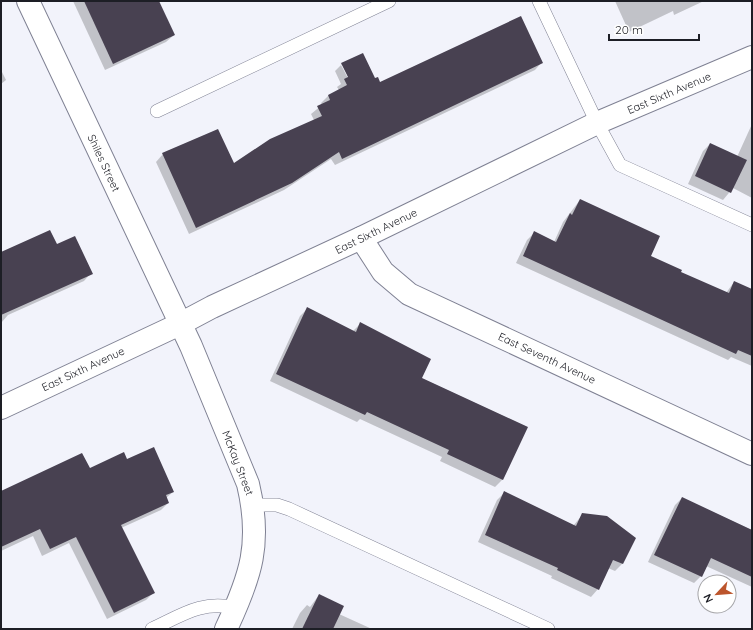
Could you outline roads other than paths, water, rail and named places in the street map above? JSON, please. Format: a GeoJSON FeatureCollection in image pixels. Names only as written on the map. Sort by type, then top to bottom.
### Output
{"type":"FeatureCollection","features":[{"type":"Feature","properties":{"kind":"street","name":"Shiles Street"},"geometry":{"type":"LineString","coordinates":[[28,1],[180,324]]}},
{"type":"Feature","properties":{"kind":"street","name":"East Sixth Avenue"},"geometry":{"type":"LineString","coordinates":[[1,408],[180,324],[212,307],[361,238],[597,123],[752,57]]}},
{"type":"Feature","properties":{"kind":"street","name":"East Seventh Avenue"},"geometry":{"type":"LineString","coordinates":[[361,238],[383,272],[409,294],[752,454]]}},
{"type":"Feature","properties":{"kind":"street","name":"McKay Street"},"geometry":{"type":"LineString","coordinates":[[180,324],[248,484],[253,505],[254,542],[249,575],[226,629]]}},
{"type":"Feature","properties":{"kind":"lane"},"geometry":{"type":"LineString","coordinates":[[157,111],[389,1]]}},
{"type":"Feature","properties":{"kind":"lane"},"geometry":{"type":"LineString","coordinates":[[539,1],[597,123],[620,165],[752,224]]}},
{"type":"Feature","properties":{"kind":"lane"},"geometry":{"type":"LineString","coordinates":[[253,505],[277,505],[289,508],[548,629]]}},
{"type":"Feature","properties":{"kind":"lane"},"geometry":{"type":"LineString","coordinates":[[152,629],[201,607],[221,604],[236,608]]}}]}
